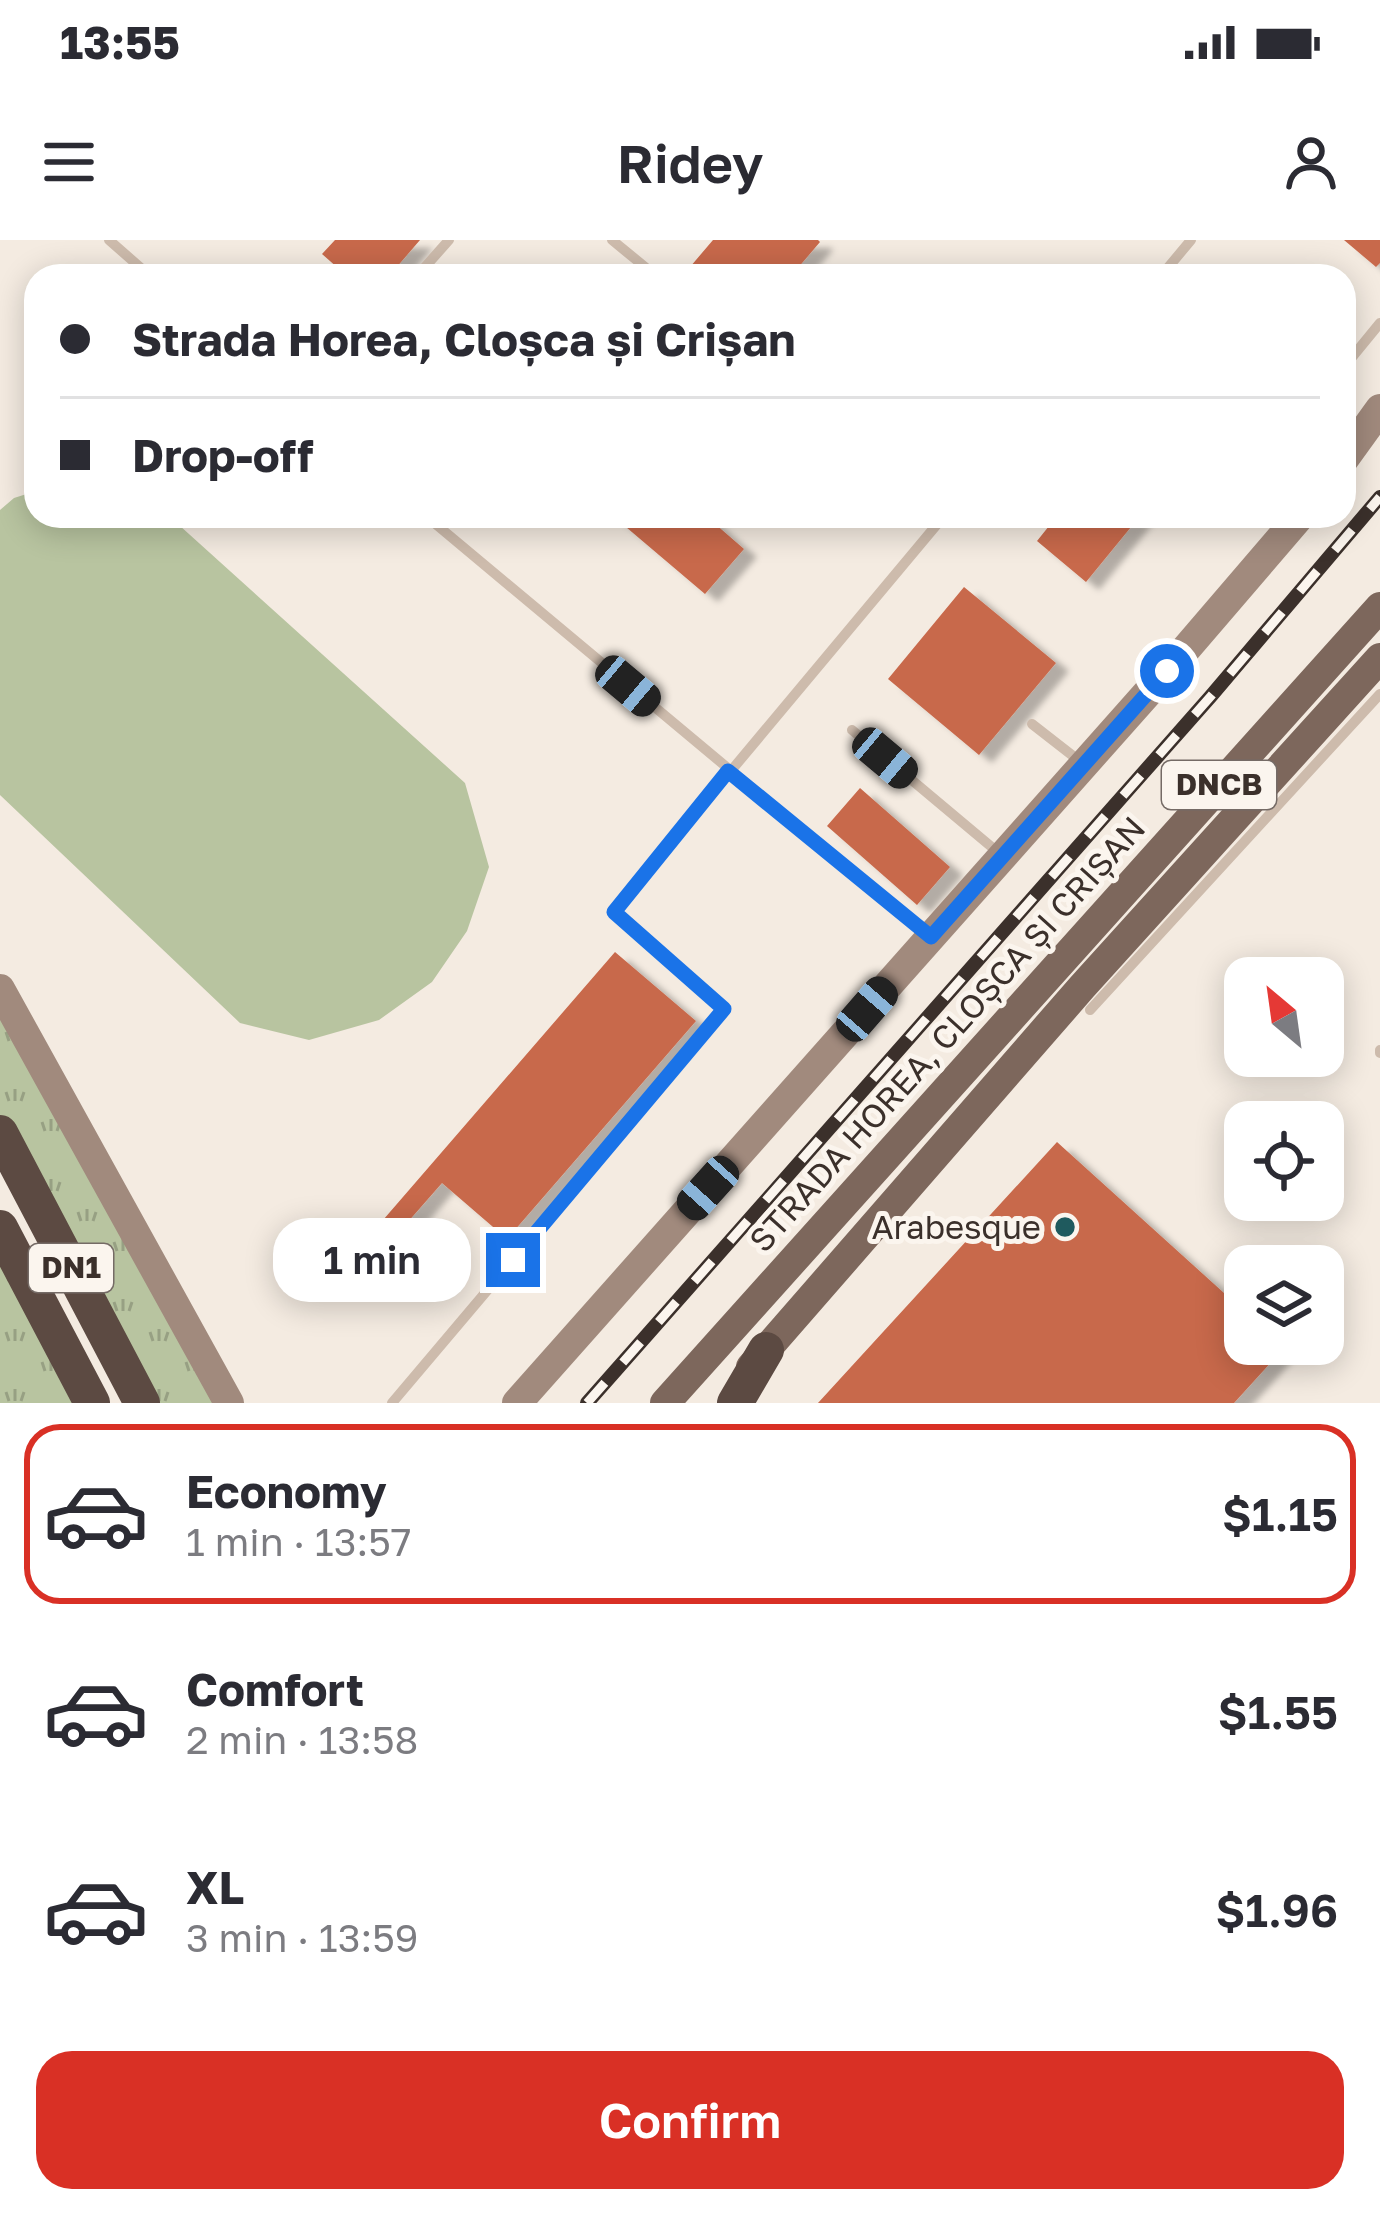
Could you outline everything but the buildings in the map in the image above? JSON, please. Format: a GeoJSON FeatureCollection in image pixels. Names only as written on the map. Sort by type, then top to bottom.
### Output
{"type":"FeatureCollection","features":[{"type":"Feature","properties":{"kind":"highway","name":"DN1"},"geometry":{"type":"LineString","coordinates":[[0,1133],[142,1403]]}},
{"type":"Feature","properties":{"kind":"highway","name":"DN1"},"geometry":{"type":"LineString","coordinates":[[0,1228],[92,1403]]}},
{"type":"Feature","properties":{"kind":"highway"},"geometry":{"type":"LineString","coordinates":[[734,1403],[766,1350]]}},
{"type":"Feature","properties":{"kind":"main road","name":"STRADA HOREA, CLOȘCA ȘI CRIȘAN"},"geometry":{"type":"LineString","coordinates":[[665,1403],[1380,607]]}},
{"type":"Feature","properties":{"kind":"main road","name":"STRADA HOREA, CLOȘCA ȘI CRIȘAN"},"geometry":{"type":"LineString","coordinates":[[766,1350],[878,1221],[1086,998],[1380,658]]}},
{"type":"Feature","properties":{"kind":"main road","name":"DNCB"},"geometry":{"type":"LineString","coordinates":[[720,1403],[766,1350]]}},
{"type":"Feature","properties":{"kind":"street"},"geometry":{"type":"LineString","coordinates":[[1356,442],[1380,409]]}},
{"type":"Feature","properties":{"kind":"street"},"geometry":{"type":"LineString","coordinates":[[517,1403],[1290,528]]}},
{"type":"Feature","properties":{"kind":"street"},"geometry":{"type":"LineString","coordinates":[[0,989],[229,1403]]}},
{"type":"Feature","properties":{"kind":"lane"},"geometry":{"type":"LineString","coordinates":[[109,240],[136,264]]}},
{"type":"Feature","properties":{"kind":"lane"},"geometry":{"type":"LineString","coordinates":[[428,264],[449,240]]}},
{"type":"Feature","properties":{"kind":"lane"},"geometry":{"type":"LineString","coordinates":[[612,240],[641,264]]}},
{"type":"Feature","properties":{"kind":"lane"},"geometry":{"type":"LineString","coordinates":[[1171,264],[1190,240]]}},
{"type":"Feature","properties":{"kind":"lane"},"geometry":{"type":"LineString","coordinates":[[1356,352],[1380,323]]}},
{"type":"Feature","properties":{"kind":"lane"},"geometry":{"type":"LineString","coordinates":[[440,528],[931,937]]}},
{"type":"Feature","properties":{"kind":"lane"},"geometry":{"type":"LineString","coordinates":[[392,1403],[724,1009],[614,912],[934,528]]}},
{"type":"Feature","properties":{"kind":"lane"},"geometry":{"type":"LineString","coordinates":[[1086,998],[1380,694]]}},
{"type":"Feature","properties":{"kind":"lane"},"geometry":{"type":"LineString","coordinates":[[1033,724],[1084,765]]}},
{"type":"Feature","properties":{"kind":"lane"},"geometry":{"type":"LineString","coordinates":[[852,730],[1002,856]]}},
{"type":"Feature","properties":{"kind":"green space"},"geometry":{"type":"Polygon","coordinates":[[[24,495],[24,528],[182,528],[465,783],[489,867],[467,931],[432,982],[379,1020],[309,1040],[240,1023],[0,795],[0,510],[24,495]]]}},
{"type":"Feature","properties":{"kind":"green space"},"geometry":{"type":"Polygon","coordinates":[[[0,990],[228,1403],[145,1403],[0,1118],[0,990]]]}},
{"type":"Feature","properties":{"kind":"green space"},"geometry":{"type":"Polygon","coordinates":[[[0,1228],[92,1403],[0,1403],[0,1228]]]}},
{"type":"Feature","properties":{"kind":"railway"},"geometry":{"type":"LineString","coordinates":[[1356,525],[1380,497]]}},
{"type":"Feature","properties":{"kind":"railway"},"geometry":{"type":"LineString","coordinates":[[587,1403],[1354,528]]}},
{"type":"Feature","properties":{"kind":"place","name":"Arabesque"},"geometry":{"type":"Point","coordinates":[1065,1227]}},
{"type":"Feature","properties":{"kind":"route"},"geometry":{"type":"LineString","coordinates":[[513,1260],[724,1009],[614,912],[728,771],[931,937],[1167,671]]}}]}
